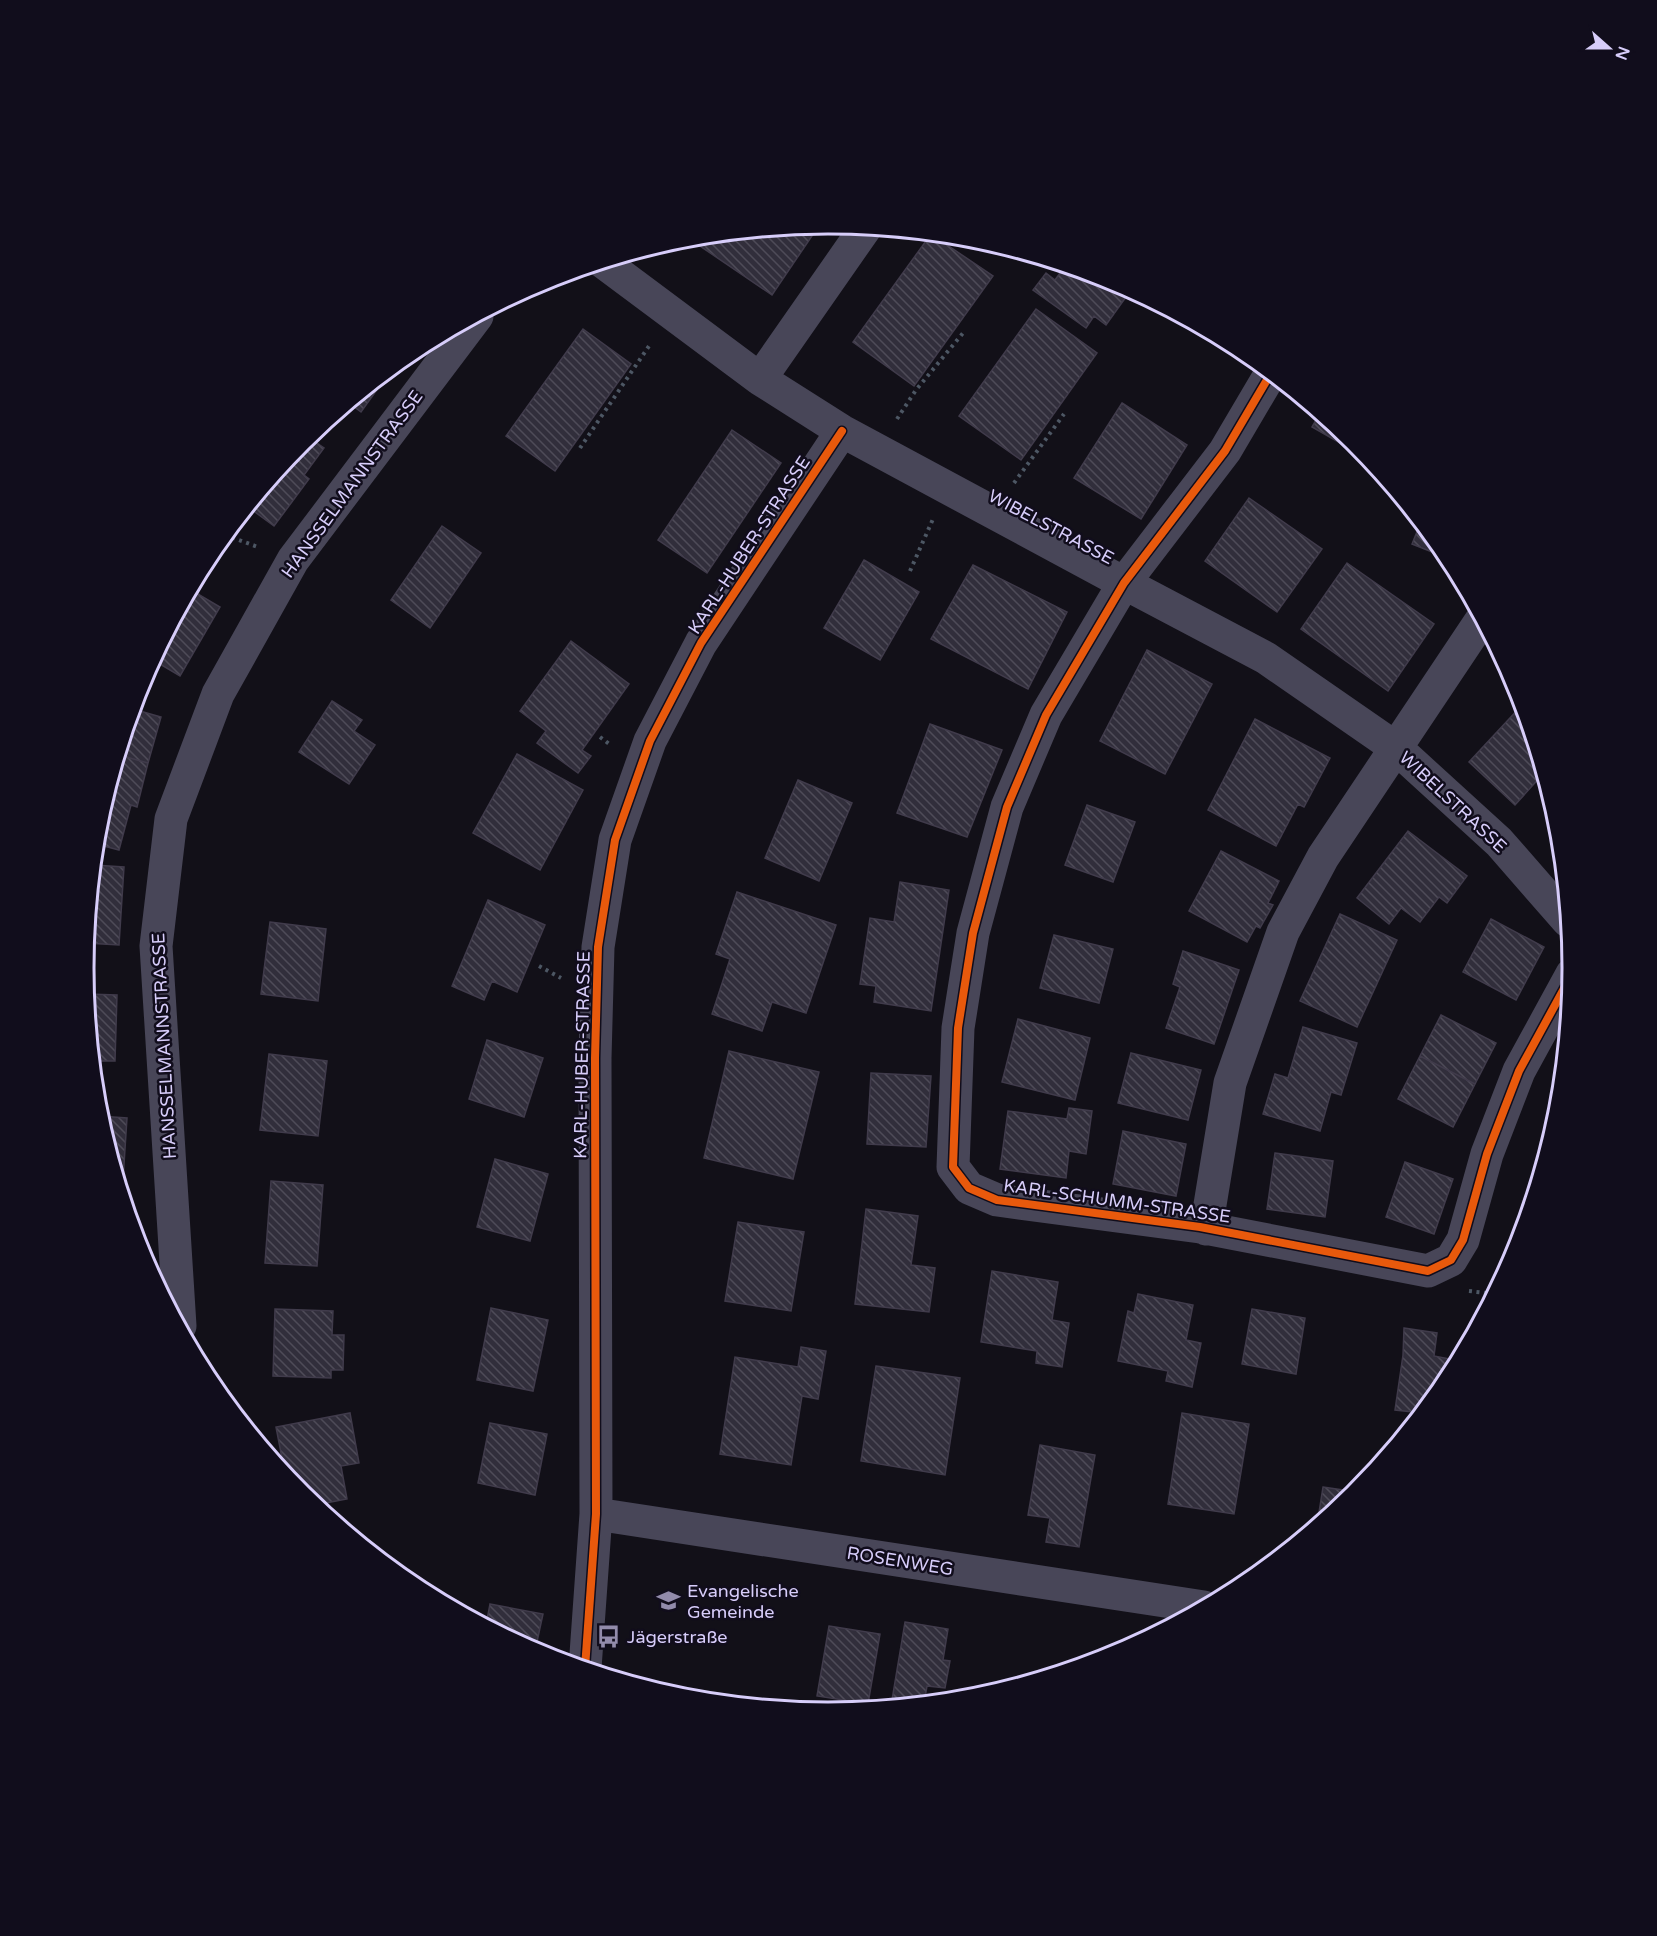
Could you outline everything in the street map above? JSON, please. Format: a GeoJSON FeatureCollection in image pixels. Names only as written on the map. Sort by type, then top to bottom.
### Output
{"type":"FeatureCollection","features":[{"type":"Feature","properties":{"kind":"street"},"geometry":{"type":"LineString","coordinates":[[760,379],[861,235]]}},
{"type":"Feature","properties":{"kind":"street","name":"WIBELSTRASSE"},"geometry":{"type":"LineString","coordinates":[[611,268],[760,379],[842,431],[1266,657],[1396,748],[1498,842],[1560,912]]}},
{"type":"Feature","properties":{"kind":"street","name":"HANSSELMANNSTRASSE"},"geometry":{"type":"LineString","coordinates":[[179,1309],[156,946],[171,819],[218,694],[292,560],[467,330]]}},
{"type":"Feature","properties":{"kind":"street","name":"KARL-SCHUMM-STRASSE"},"geometry":{"type":"LineString","coordinates":[[1267,380],[1225,451],[1124,583],[1046,715],[1007,807],[973,933],[958,1028],[952,1167],[969,1188],[997,1200],[1206,1228],[1428,1270],[1451,1260],[1463,1240],[1486,1154],[1519,1071],[1561,993]]}},
{"type":"Feature","properties":{"kind":"street","name":"KARL-HUBER-STRASSE"},"geometry":{"type":"LineString","coordinates":[[586,1660],[596,1514],[595,1058],[598,947],[615,840],[650,741],[701,644],[842,431]]}},
{"type":"Feature","properties":{"kind":"street"},"geometry":{"type":"LineString","coordinates":[[1206,1228],[1230,1083],[1283,932],[1323,857],[1478,626]]}},
{"type":"Feature","properties":{"kind":"street","name":"ROSENWEG"},"geometry":{"type":"LineString","coordinates":[[596,1514],[1193,1605]]}},
{"type":"Feature","properties":{"kind":"path"},"geometry":{"type":"LineString","coordinates":[[580,448],[671,312]]}},
{"type":"Feature","properties":{"kind":"path"},"geometry":{"type":"LineString","coordinates":[[876,450],[916,390],[963,333]]}},
{"type":"Feature","properties":{"kind":"path"},"geometry":{"type":"LineString","coordinates":[[991,512],[1064,414]]}},
{"type":"Feature","properties":{"kind":"path"},"geometry":{"type":"LineString","coordinates":[[910,571],[946,488]]}},
{"type":"Feature","properties":{"kind":"path"},"geometry":{"type":"LineString","coordinates":[[1462,1290],[1487,1293]]}},
{"type":"Feature","properties":{"kind":"building"},"geometry":{"type":"Polygon","coordinates":[[[813,235],[772,295],[699,246],[733,240],[813,235]]]}},
{"type":"Feature","properties":{"kind":"building"},"geometry":{"type":"Polygon","coordinates":[[[926,240],[945,244],[993,276],[914,386],[853,342],[926,240]]]}},
{"type":"Feature","properties":{"kind":"building"},"geometry":{"type":"Polygon","coordinates":[[[1061,272],[1126,298],[1106,325],[1094,316],[1086,328],[1033,290],[1046,273],[1055,280],[1061,272]]]}},
{"type":"Feature","properties":{"kind":"building"},"geometry":{"type":"Polygon","coordinates":[[[1036,309],[1097,353],[1021,460],[959,416],[1036,309]]]}},
{"type":"Feature","properties":{"kind":"building"},"geometry":{"type":"Polygon","coordinates":[[[583,329],[631,364],[555,471],[506,436],[583,329]]]}},
{"type":"Feature","properties":{"kind":"building"},"geometry":{"type":"Polygon","coordinates":[[[376,391],[361,412],[355,408],[376,391]]]}},
{"type":"Feature","properties":{"kind":"building"},"geometry":{"type":"Polygon","coordinates":[[[1122,403],[1187,445],[1141,519],[1074,478],[1122,403]]]}},
{"type":"Feature","properties":{"kind":"building"},"geometry":{"type":"Polygon","coordinates":[[[1316,420],[1344,445],[1312,427],[1316,420]]]}},
{"type":"Feature","properties":{"kind":"building"},"geometry":{"type":"Polygon","coordinates":[[[732,430],[781,463],[707,573],[658,540],[732,430]]]}},
{"type":"Feature","properties":{"kind":"building"},"geometry":{"type":"Polygon","coordinates":[[[316,443],[324,448],[304,475],[309,479],[274,526],[254,511],[316,443]]]}},
{"type":"Feature","properties":{"kind":"building"},"geometry":{"type":"Polygon","coordinates":[[[1249,498],[1322,549],[1277,612],[1205,561],[1249,498]]]}},
{"type":"Feature","properties":{"kind":"building"},"geometry":{"type":"Polygon","coordinates":[[[442,526],[481,553],[430,628],[391,600],[442,526]]]}},
{"type":"Feature","properties":{"kind":"building"},"geometry":{"type":"Polygon","coordinates":[[[1418,530],[1434,553],[1412,544],[1418,530]]]}},
{"type":"Feature","properties":{"kind":"building"},"geometry":{"type":"Polygon","coordinates":[[[864,560],[919,592],[880,660],[824,628],[864,560]]]}},
{"type":"Feature","properties":{"kind":"building"},"geometry":{"type":"Polygon","coordinates":[[[1347,563],[1434,624],[1388,691],[1301,629],[1347,563]]]}},
{"type":"Feature","properties":{"kind":"building"},"geometry":{"type":"Polygon","coordinates":[[[973,565],[1067,612],[1028,689],[931,639],[973,565]]]}},
{"type":"Feature","properties":{"kind":"building"},"geometry":{"type":"Polygon","coordinates":[[[197,594],[220,607],[180,676],[160,664],[197,594]]]}},
{"type":"Feature","properties":{"kind":"building"},"geometry":{"type":"Polygon","coordinates":[[[571,641],[629,684],[582,750],[591,756],[578,773],[537,743],[546,731],[520,711],[571,641]]]}},
{"type":"Feature","properties":{"kind":"building"},"geometry":{"type":"Polygon","coordinates":[[[1147,650],[1212,684],[1165,774],[1100,741],[1147,650]]]}},
{"type":"Feature","properties":{"kind":"building"},"geometry":{"type":"Polygon","coordinates":[[[332,701],[362,720],[354,731],[375,745],[349,784],[299,752],[332,701]]]}},
{"type":"Feature","properties":{"kind":"building"},"geometry":{"type":"Polygon","coordinates":[[[141,711],[161,717],[148,763],[126,757],[141,711]]]}},
{"type":"Feature","properties":{"kind":"building"},"geometry":{"type":"Polygon","coordinates":[[[1516,711],[1537,780],[1515,805],[1469,762],[1516,711]]]}},
{"type":"Feature","properties":{"kind":"building"},"geometry":{"type":"Polygon","coordinates":[[[1255,719],[1330,758],[1304,807],[1298,804],[1276,846],[1208,810],[1255,719]]]}},
{"type":"Feature","properties":{"kind":"building"},"geometry":{"type":"Polygon","coordinates":[[[930,724],[1002,750],[967,837],[897,813],[930,724]]]}},
{"type":"Feature","properties":{"kind":"building"},"geometry":{"type":"Polygon","coordinates":[[[517,754],[583,790],[540,870],[473,833],[517,754]]]}},
{"type":"Feature","properties":{"kind":"building"},"geometry":{"type":"Polygon","coordinates":[[[126,757],[148,763],[137,807],[131,805],[119,850],[105,846],[126,757]]]}},
{"type":"Feature","properties":{"kind":"building"},"geometry":{"type":"Polygon","coordinates":[[[798,780],[852,803],[819,881],[765,858],[798,780]]]}},
{"type":"Feature","properties":{"kind":"building"},"geometry":{"type":"Polygon","coordinates":[[[1087,805],[1135,822],[1113,882],[1065,865],[1087,805]]]}},
{"type":"Feature","properties":{"kind":"building"},"geometry":{"type":"Polygon","coordinates":[[[1408,831],[1467,876],[1447,903],[1439,897],[1420,922],[1401,908],[1389,924],[1357,898],[1408,831]]]}},
{"type":"Feature","properties":{"kind":"building"},"geometry":{"type":"Polygon","coordinates":[[[1221,851],[1279,881],[1268,903],[1273,905],[1260,928],[1256,926],[1247,942],[1189,911],[1221,851]]]}},
{"type":"Feature","properties":{"kind":"building"},"geometry":{"type":"Polygon","coordinates":[[[102,866],[124,867],[119,945],[95,944],[102,866]]]}},
{"type":"Feature","properties":{"kind":"building"},"geometry":{"type":"Polygon","coordinates":[[[900,882],[949,890],[931,1011],[874,1002],[876,986],[860,984],[870,918],[894,922],[900,882]]]}},
{"type":"Feature","properties":{"kind":"building"},"geometry":{"type":"Polygon","coordinates":[[[737,892],[836,925],[806,1013],[772,1002],[762,1031],[712,1014],[730,959],[716,954],[737,892]]]}},
{"type":"Feature","properties":{"kind":"building"},"geometry":{"type":"Polygon","coordinates":[[[488,900],[545,925],[517,992],[492,981],[484,1000],[452,986],[488,900]]]}},
{"type":"Feature","properties":{"kind":"building"},"geometry":{"type":"Polygon","coordinates":[[[1340,914],[1397,940],[1357,1027],[1300,1001],[1340,914]]]}},
{"type":"Feature","properties":{"kind":"building"},"geometry":{"type":"Polygon","coordinates":[[[1491,919],[1544,947],[1516,1000],[1463,972],[1491,919]]]}},
{"type":"Feature","properties":{"kind":"building"},"geometry":{"type":"Polygon","coordinates":[[[270,922],[326,929],[318,1001],[261,994],[270,922]]]}},
{"type":"Feature","properties":{"kind":"building"},"geometry":{"type":"Polygon","coordinates":[[[1054,935],[1113,949],[1099,1003],[1040,988],[1054,935]]]}},
{"type":"Feature","properties":{"kind":"building"},"geometry":{"type":"Polygon","coordinates":[[[1183,951],[1239,970],[1214,1044],[1166,1028],[1180,987],[1173,984],[1183,951]]]}},
{"type":"Feature","properties":{"kind":"building"},"geometry":{"type":"Polygon","coordinates":[[[95,994],[117,995],[115,1061],[101,1061],[95,994]]]}},
{"type":"Feature","properties":{"kind":"building"},"geometry":{"type":"Polygon","coordinates":[[[1441,1015],[1496,1043],[1475,1084],[1420,1056],[1441,1015]]]}},
{"type":"Feature","properties":{"kind":"building"},"geometry":{"type":"Polygon","coordinates":[[[1018,1019],[1090,1038],[1075,1100],[1002,1082],[1018,1019]]]}},
{"type":"Feature","properties":{"kind":"building"},"geometry":{"type":"Polygon","coordinates":[[[1303,1027],[1357,1043],[1341,1095],[1331,1092],[1320,1131],[1263,1114],[1275,1074],[1288,1078],[1303,1027]]]}},
{"type":"Feature","properties":{"kind":"building"},"geometry":{"type":"Polygon","coordinates":[[[487,1040],[543,1058],[524,1117],[469,1099],[487,1040]]]}},
{"type":"Feature","properties":{"kind":"building"},"geometry":{"type":"Polygon","coordinates":[[[729,1051],[819,1072],[793,1179],[704,1158],[729,1051]]]}},
{"type":"Feature","properties":{"kind":"building"},"geometry":{"type":"Polygon","coordinates":[[[1131,1053],[1201,1070],[1188,1120],[1118,1103],[1131,1053]]]}},
{"type":"Feature","properties":{"kind":"building"},"geometry":{"type":"Polygon","coordinates":[[[269,1054],[327,1061],[318,1136],[260,1130],[269,1054]]]}},
{"type":"Feature","properties":{"kind":"building"},"geometry":{"type":"Polygon","coordinates":[[[1420,1056],[1475,1084],[1453,1127],[1398,1099],[1420,1056]]]}},
{"type":"Feature","properties":{"kind":"building"},"geometry":{"type":"Polygon","coordinates":[[[871,1073],[931,1076],[926,1147],[867,1144],[871,1073]]]}},
{"type":"Feature","properties":{"kind":"building"},"geometry":{"type":"Polygon","coordinates":[[[1069,1108],[1092,1111],[1086,1154],[1069,1151],[1066,1178],[1000,1169],[1008,1111],[1067,1119],[1069,1108]]]}},
{"type":"Feature","properties":{"kind":"building"},"geometry":{"type":"Polygon","coordinates":[[[110,1117],[127,1118],[124,1171],[110,1117]]]}},
{"type":"Feature","properties":{"kind":"building"},"geometry":{"type":"Polygon","coordinates":[[[1123,1131],[1186,1144],[1176,1196],[1113,1184],[1123,1131]]]}},
{"type":"Feature","properties":{"kind":"building"},"geometry":{"type":"Polygon","coordinates":[[[1275,1153],[1333,1161],[1325,1217],[1267,1209],[1275,1153]]]}},
{"type":"Feature","properties":{"kind":"building"},"geometry":{"type":"Polygon","coordinates":[[[495,1159],[548,1174],[530,1241],[477,1227],[495,1159]]]}},
{"type":"Feature","properties":{"kind":"building"},"geometry":{"type":"Polygon","coordinates":[[[1405,1162],[1453,1179],[1434,1234],[1386,1217],[1405,1162]]]}},
{"type":"Feature","properties":{"kind":"building"},"geometry":{"type":"Polygon","coordinates":[[[271,1181],[323,1185],[317,1266],[265,1263],[271,1181]]]}},
{"type":"Feature","properties":{"kind":"building"},"geometry":{"type":"Polygon","coordinates":[[[866,1209],[918,1216],[911,1265],[935,1268],[929,1312],[855,1304],[866,1209]]]}},
{"type":"Feature","properties":{"kind":"building"},"geometry":{"type":"Polygon","coordinates":[[[738,1222],[804,1232],[791,1311],[725,1301],[738,1222]]]}},
{"type":"Feature","properties":{"kind":"building"},"geometry":{"type":"Polygon","coordinates":[[[992,1271],[1058,1282],[1052,1320],[1069,1323],[1062,1367],[1036,1363],[1037,1351],[981,1342],[992,1271]]]}},
{"type":"Feature","properties":{"kind":"building"},"geometry":{"type":"Polygon","coordinates":[[[1138,1294],[1193,1305],[1186,1340],[1201,1343],[1192,1387],[1166,1381],[1168,1371],[1118,1361],[1128,1311],[1134,1313],[1138,1294]]]}},
{"type":"Feature","properties":{"kind":"building"},"geometry":{"type":"Polygon","coordinates":[[[491,1308],[548,1320],[533,1391],[477,1380],[491,1308]]]}},
{"type":"Feature","properties":{"kind":"building"},"geometry":{"type":"Polygon","coordinates":[[[275,1309],[333,1311],[332,1335],[344,1335],[343,1370],[331,1370],[331,1378],[273,1376],[275,1309]]]}},
{"type":"Feature","properties":{"kind":"building"},"geometry":{"type":"Polygon","coordinates":[[[1252,1309],[1305,1318],[1296,1374],[1242,1364],[1252,1309]]]}},
{"type":"Feature","properties":{"kind":"building"},"geometry":{"type":"Polygon","coordinates":[[[1404,1328],[1437,1333],[1434,1356],[1449,1359],[1413,1412],[1395,1410],[1403,1355],[1404,1328]]]}},
{"type":"Feature","properties":{"kind":"building"},"geometry":{"type":"Polygon","coordinates":[[[801,1347],[826,1351],[818,1399],[802,1396],[791,1465],[720,1454],[735,1357],[798,1367],[801,1347]]]}},
{"type":"Feature","properties":{"kind":"building"},"geometry":{"type":"Polygon","coordinates":[[[876,1366],[960,1378],[945,1475],[861,1461],[876,1366]]]}},
{"type":"Feature","properties":{"kind":"building"},"geometry":{"type":"Polygon","coordinates":[[[350,1413],[359,1463],[341,1466],[347,1499],[326,1503],[309,1487],[282,1457],[276,1427],[350,1413]]]}},
{"type":"Feature","properties":{"kind":"building"},"geometry":{"type":"Polygon","coordinates":[[[1182,1413],[1249,1424],[1234,1514],[1168,1504],[1182,1413]]]}},
{"type":"Feature","properties":{"kind":"building"},"geometry":{"type":"Polygon","coordinates":[[[490,1423],[547,1434],[535,1495],[478,1483],[490,1423]]]}},
{"type":"Feature","properties":{"kind":"building"},"geometry":{"type":"Polygon","coordinates":[[[1040,1445],[1095,1455],[1079,1547],[1046,1542],[1050,1518],[1028,1515],[1040,1445]]]}},
{"type":"Feature","properties":{"kind":"building"},"geometry":{"type":"Polygon","coordinates":[[[1323,1487],[1345,1490],[1319,1514],[1323,1487]]]}},
{"type":"Feature","properties":{"kind":"building"},"geometry":{"type":"Polygon","coordinates":[[[490,1604],[543,1614],[537,1641],[487,1618],[490,1604]]]}},
{"type":"Feature","properties":{"kind":"building"},"geometry":{"type":"Polygon","coordinates":[[[905,1622],[948,1629],[943,1660],[950,1661],[945,1688],[927,1686],[925,1696],[892,1699],[905,1622]]]}},
{"type":"Feature","properties":{"kind":"building"},"geometry":{"type":"Polygon","coordinates":[[[829,1626],[880,1634],[869,1700],[850,1701],[817,1696],[829,1626]]]}},
{"type":"Feature","properties":{"kind":"cycle path"},"geometry":{"type":"LineString","coordinates":[[1267,380],[1225,451],[1124,583],[1046,715],[1007,807],[973,933],[958,1028],[953,1167],[969,1188],[997,1200],[1200,1227],[1428,1271],[1451,1260],[1463,1240],[1487,1154],[1519,1071],[1561,993]]}},
{"type":"Feature","properties":{"kind":"cycle path"},"geometry":{"type":"LineString","coordinates":[[586,1660],[596,1514],[595,1058],[598,947],[615,840],[650,741],[701,643],[842,431]]}},
{"type":"Feature","properties":{"kind":"place","name":"Evangelische Gemeinde"},"geometry":{"type":"Point","coordinates":[669,1601]}},
{"type":"Feature","properties":{"kind":"place","name":"Jägerstraße"},"geometry":{"type":"Point","coordinates":[609,1637]}}]}
